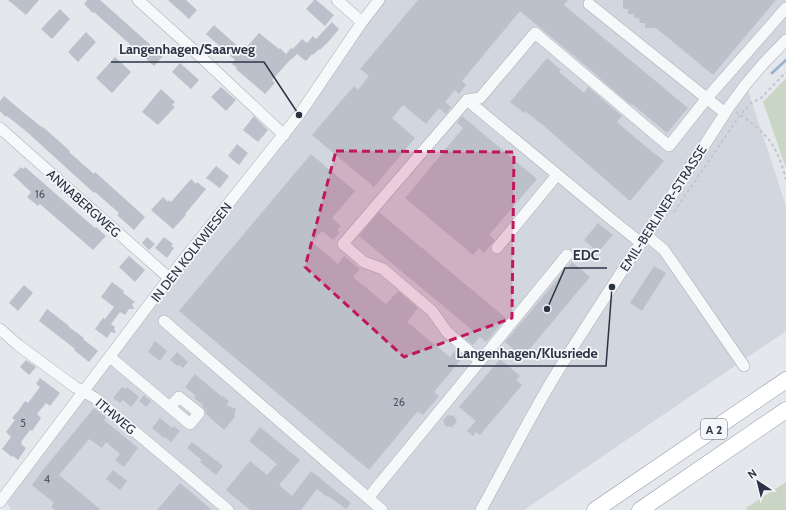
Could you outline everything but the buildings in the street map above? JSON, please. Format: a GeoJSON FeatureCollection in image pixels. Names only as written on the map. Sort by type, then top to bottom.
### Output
{"type":"FeatureCollection","features":[{"type":"Feature","properties":{"kind":"highway","name":"A 2"},"geometry":{"type":"LineString","coordinates":[[595,510],[786,380]]}},
{"type":"Feature","properties":{"kind":"highway","name":"A 2"},"geometry":{"type":"LineString","coordinates":[[640,510],[786,410]]}},
{"type":"Feature","properties":{"kind":"street"},"geometry":{"type":"LineString","coordinates":[[138,0],[284,135]]}},
{"type":"Feature","properties":{"kind":"street"},"geometry":{"type":"LineString","coordinates":[[337,0],[362,22]]}},
{"type":"Feature","properties":{"kind":"street","name":"IN DEN KOLKWIESEN"},"geometry":{"type":"LineString","coordinates":[[0,502],[169,278],[284,135],[362,22],[379,0]]}},
{"type":"Feature","properties":{"kind":"street"},"geometry":{"type":"LineString","coordinates":[[589,4],[725,113]]}},
{"type":"Feature","properties":{"kind":"street"},"geometry":{"type":"LineString","coordinates":[[480,361],[447,332],[432,311],[383,269],[364,262],[343,244],[467,100],[480,98],[535,33],[669,146],[707,98],[786,8]]}},
{"type":"Feature","properties":{"kind":"street","name":"EMIL-BERLINER-STRASSE"},"geometry":{"type":"LineString","coordinates":[[481,510],[555,376],[643,239],[725,113],[746,84],[786,40]]}},
{"type":"Feature","properties":{"kind":"street"},"geometry":{"type":"LineString","coordinates":[[467,100],[557,175],[643,239],[664,250],[744,366]]}},
{"type":"Feature","properties":{"kind":"street","name":"ANNABERGWEG"},"geometry":{"type":"LineString","coordinates":[[0,128],[169,278]]}},
{"type":"Feature","properties":{"kind":"street"},"geometry":{"type":"LineString","coordinates":[[497,248],[557,175]]}},
{"type":"Feature","properties":{"kind":"street"},"geometry":{"type":"LineString","coordinates":[[368,498],[567,255]]}},
{"type":"Feature","properties":{"kind":"street"},"geometry":{"type":"LineString","coordinates":[[164,321],[382,510]]}},
{"type":"Feature","properties":{"kind":"street","name":"ITHWEG"},"geometry":{"type":"LineString","coordinates":[[0,329],[18,345],[75,387],[95,398],[223,509]]}},
{"type":"Feature","properties":{"kind":"street"},"geometry":{"type":"LineString","coordinates":[[110,357],[170,407]]}},
{"type":"Feature","properties":{"kind":"path"},"geometry":{"type":"LineString","coordinates":[[671,216],[740,115],[751,103],[761,98],[786,72]]}},
{"type":"Feature","properties":{"kind":"path"},"geometry":{"type":"LineString","coordinates":[[740,115],[765,135],[772,143],[778,155],[786,180]]}},
{"type":"Feature","properties":{"kind":"highlighted area"},"geometry":{"type":"Polygon","coordinates":[[[336,151],[514,152],[512,318],[404,357],[305,267],[336,151]]]}},
{"type":"Feature","properties":{"kind":"shaded area"},"geometry":{"type":"Polygon","coordinates":[[[379,0],[786,0],[786,42],[746,84],[786,206],[786,331],[524,510],[11,510],[4,497],[284,135],[379,0]]]}},
{"type":"Feature","properties":{"kind":"green space"},"geometry":{"type":"Polygon","coordinates":[[[786,78],[786,168],[763,102],[786,78]]]}},
{"type":"Feature","properties":{"kind":"green space"},"geometry":{"type":"Polygon","coordinates":[[[786,482],[786,510],[747,510],[746,508],[786,482]]]}},
{"type":"Feature","properties":{"kind":"waterway"},"geometry":{"type":"LineString","coordinates":[[772,73],[786,60]]}},
{"type":"Feature","properties":{"kind":"place","name":"Langenhagen/Saarweg"},"geometry":{"type":"Point","coordinates":[299,115]}},
{"type":"Feature","properties":{"kind":"place","name":"Langenhagen/Klusriede"},"geometry":{"type":"Point","coordinates":[612,287]}},
{"type":"Feature","properties":{"kind":"place","name":"EDC"},"geometry":{"type":"Point","coordinates":[547,309]}}]}
